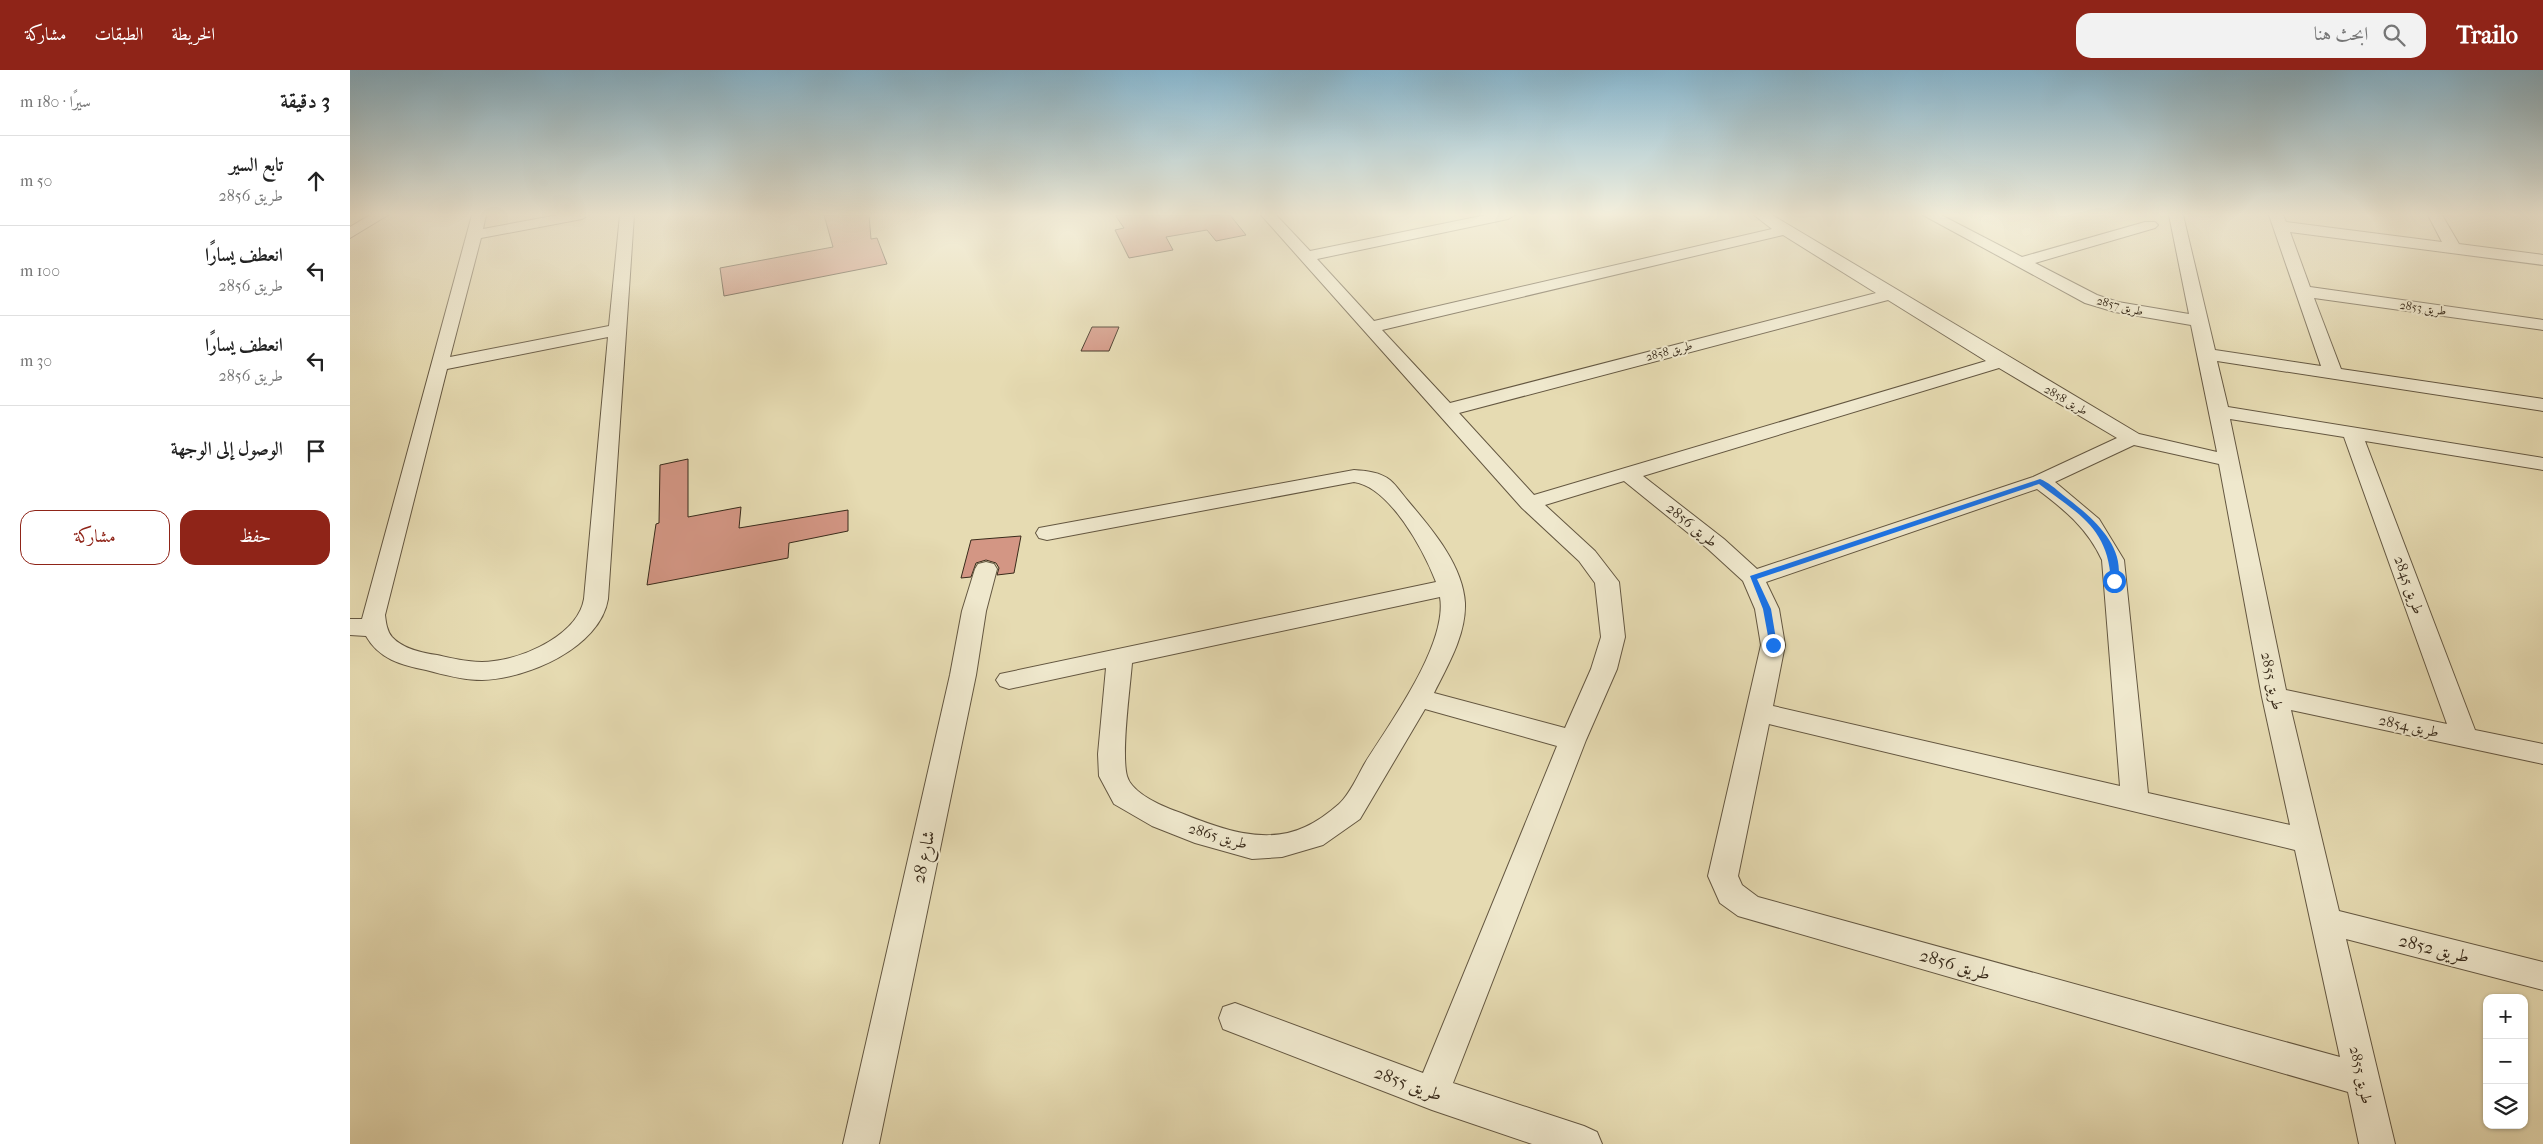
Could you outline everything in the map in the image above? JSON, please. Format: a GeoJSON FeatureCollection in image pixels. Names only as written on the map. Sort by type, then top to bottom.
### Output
{"type":"FeatureCollection","features":[{"type":"Feature","properties":{"kind":"street"},"geometry":{"type":"LineString","coordinates":[[466,265],[373,615],[374,628],[380,640],[392,650],[408,658],[456,668],[482,671],[515,665],[548,652],[575,635],[592,616],[596,599],[623,265]]}},
{"type":"Feature","properties":{"kind":"street"},"geometry":{"type":"LineString","coordinates":[[1314,265],[1372,327],[1530,503],[1587,556],[1606,582],[1613,637],[1604,669],[1573,740],[1432,1093]]}},
{"type":"Feature","properties":{"kind":"street"},"geometry":{"type":"LineString","coordinates":[[1372,327],[1636,265]]}},
{"type":"Feature","properties":{"kind":"street","name":"طريق 2858"},"geometry":{"type":"LineString","coordinates":[[1844,265],[2001,362],[2132,439],[2227,460]]}},
{"type":"Feature","properties":{"kind":"street","name":"طريق 2857"},"geometry":{"type":"LineString","coordinates":[[2027,265],[2071,290],[2099,302],[2131,310],[2197,321]]}},
{"type":"Feature","properties":{"kind":"street","name":"طريق 2855"},"geometry":{"type":"LineString","coordinates":[[2186,265],[2197,321],[2207,354],[2219,411],[2274,697],[2377,1144]]}},
{"type":"Feature","properties":{"kind":"street"},"geometry":{"type":"LineString","coordinates":[[2293,265],[2333,373]]}},
{"type":"Feature","properties":{"kind":"street","name":"طريق 2853"},"geometry":{"type":"LineString","coordinates":[[2302,292],[2543,325]]}},
{"type":"Feature","properties":{"kind":"street","name":"طريق 2858"},"geometry":{"type":"LineString","coordinates":[[1447,410],[1891,294]]}},
{"type":"Feature","properties":{"kind":"street"},"geometry":{"type":"LineString","coordinates":[[439,365],[618,330]]}},
{"type":"Feature","properties":{"kind":"street"},"geometry":{"type":"LineString","coordinates":[[2207,354],[2543,405]]}},
{"type":"Feature","properties":{"kind":"street"},"geometry":{"type":"LineString","coordinates":[[1530,503],[2001,362]]}},
{"type":"Feature","properties":{"kind":"street"},"geometry":{"type":"LineString","coordinates":[[2219,411],[2543,464]]}},
{"type":"Feature","properties":{"kind":"street","name":"طريق 2845"},"geometry":{"type":"LineString","coordinates":[[2352,433],[2465,738]]}},
{"type":"Feature","properties":{"kind":"street"},"geometry":{"type":"LineString","coordinates":[[1753,578],[2040,481],[2132,439]]}},
{"type":"Feature","properties":{"kind":"street","name":"طريق 2856"},"geometry":{"type":"LineString","coordinates":[[1628,474],[1716,544],[1753,578],[1767,609],[1773,645],[1723,876],[1730,894],[1748,906],[2363,1080]]}},
{"type":"Feature","properties":{"kind":"street","name":"طريق 2865"},"geometry":{"type":"LineString","coordinates":[[1047,532],[1354,476],[1370,478],[1382,485],[1426,536],[1450,587],[1453,604],[1446,640],[1419,698],[1350,811],[1313,837],[1282,845],[1252,847],[1205,835],[1162,818],[1124,796],[1113,776],[1112,754],[1120,656]]}},
{"type":"Feature","properties":{"kind":"street"},"geometry":{"type":"LineString","coordinates":[[2040,481],[2087,517],[2104,536],[2113,560],[2134,801]]}},
{"type":"Feature","properties":{"kind":"street","name":"شارع 28"},"geometry":{"type":"LineString","coordinates":[[861,1144],[963,675],[974,611],[986,569]]}},
{"type":"Feature","properties":{"kind":"street"},"geometry":{"type":"LineString","coordinates":[[1009,680],[1450,587]]}},
{"type":"Feature","properties":{"kind":"street"},"geometry":{"type":"LineString","coordinates":[[350,627],[374,628]]}},
{"type":"Feature","properties":{"kind":"street","name":"طريق 2854"},"geometry":{"type":"LineString","coordinates":[[2274,697],[2543,754]]}},
{"type":"Feature","properties":{"kind":"street"},"geometry":{"type":"LineString","coordinates":[[1419,698],[1573,740]]}},
{"type":"Feature","properties":{"kind":"street"},"geometry":{"type":"LineString","coordinates":[[1760,712],[2307,842]]}},
{"type":"Feature","properties":{"kind":"street","name":"طريق 2852"},"geometry":{"type":"LineString","coordinates":[[2325,921],[2543,976]]}},
{"type":"Feature","properties":{"kind":"street","name":"طريق 2855"},"geometry":{"type":"LineString","coordinates":[[1235,1018],[1432,1093],[1584,1144]]}},
{"type":"Feature","properties":{"kind":"building"},"geometry":{"type":"Polygon","coordinates":[[[735,265],[881,265],[724,296],[720,268],[735,265]]]}},
{"type":"Feature","properties":{"kind":"building"},"geometry":{"type":"Polygon","coordinates":[[[1092,327],[1119,327],[1109,351],[1081,351],[1092,327]]]}},
{"type":"Feature","properties":{"kind":"building"},"geometry":{"type":"Polygon","coordinates":[[[688,459],[688,517],[741,507],[739,528],[848,510],[848,531],[789,543],[788,558],[647,585],[656,524],[659,523],[660,465],[688,459]]]}},
{"type":"Feature","properties":{"kind":"building"},"geometry":{"type":"Polygon","coordinates":[[[1021,536],[1014,573],[997,575],[999,568],[996,563],[986,560],[976,563],[971,577],[961,578],[971,540],[1021,536]]]}},
{"type":"Feature","properties":{"kind":"route"},"geometry":{"type":"LineString","coordinates":[[1773,645],[1767,609],[1753,578],[2040,481],[2087,517],[2104,536],[2113,560],[2114,581]]}}]}
